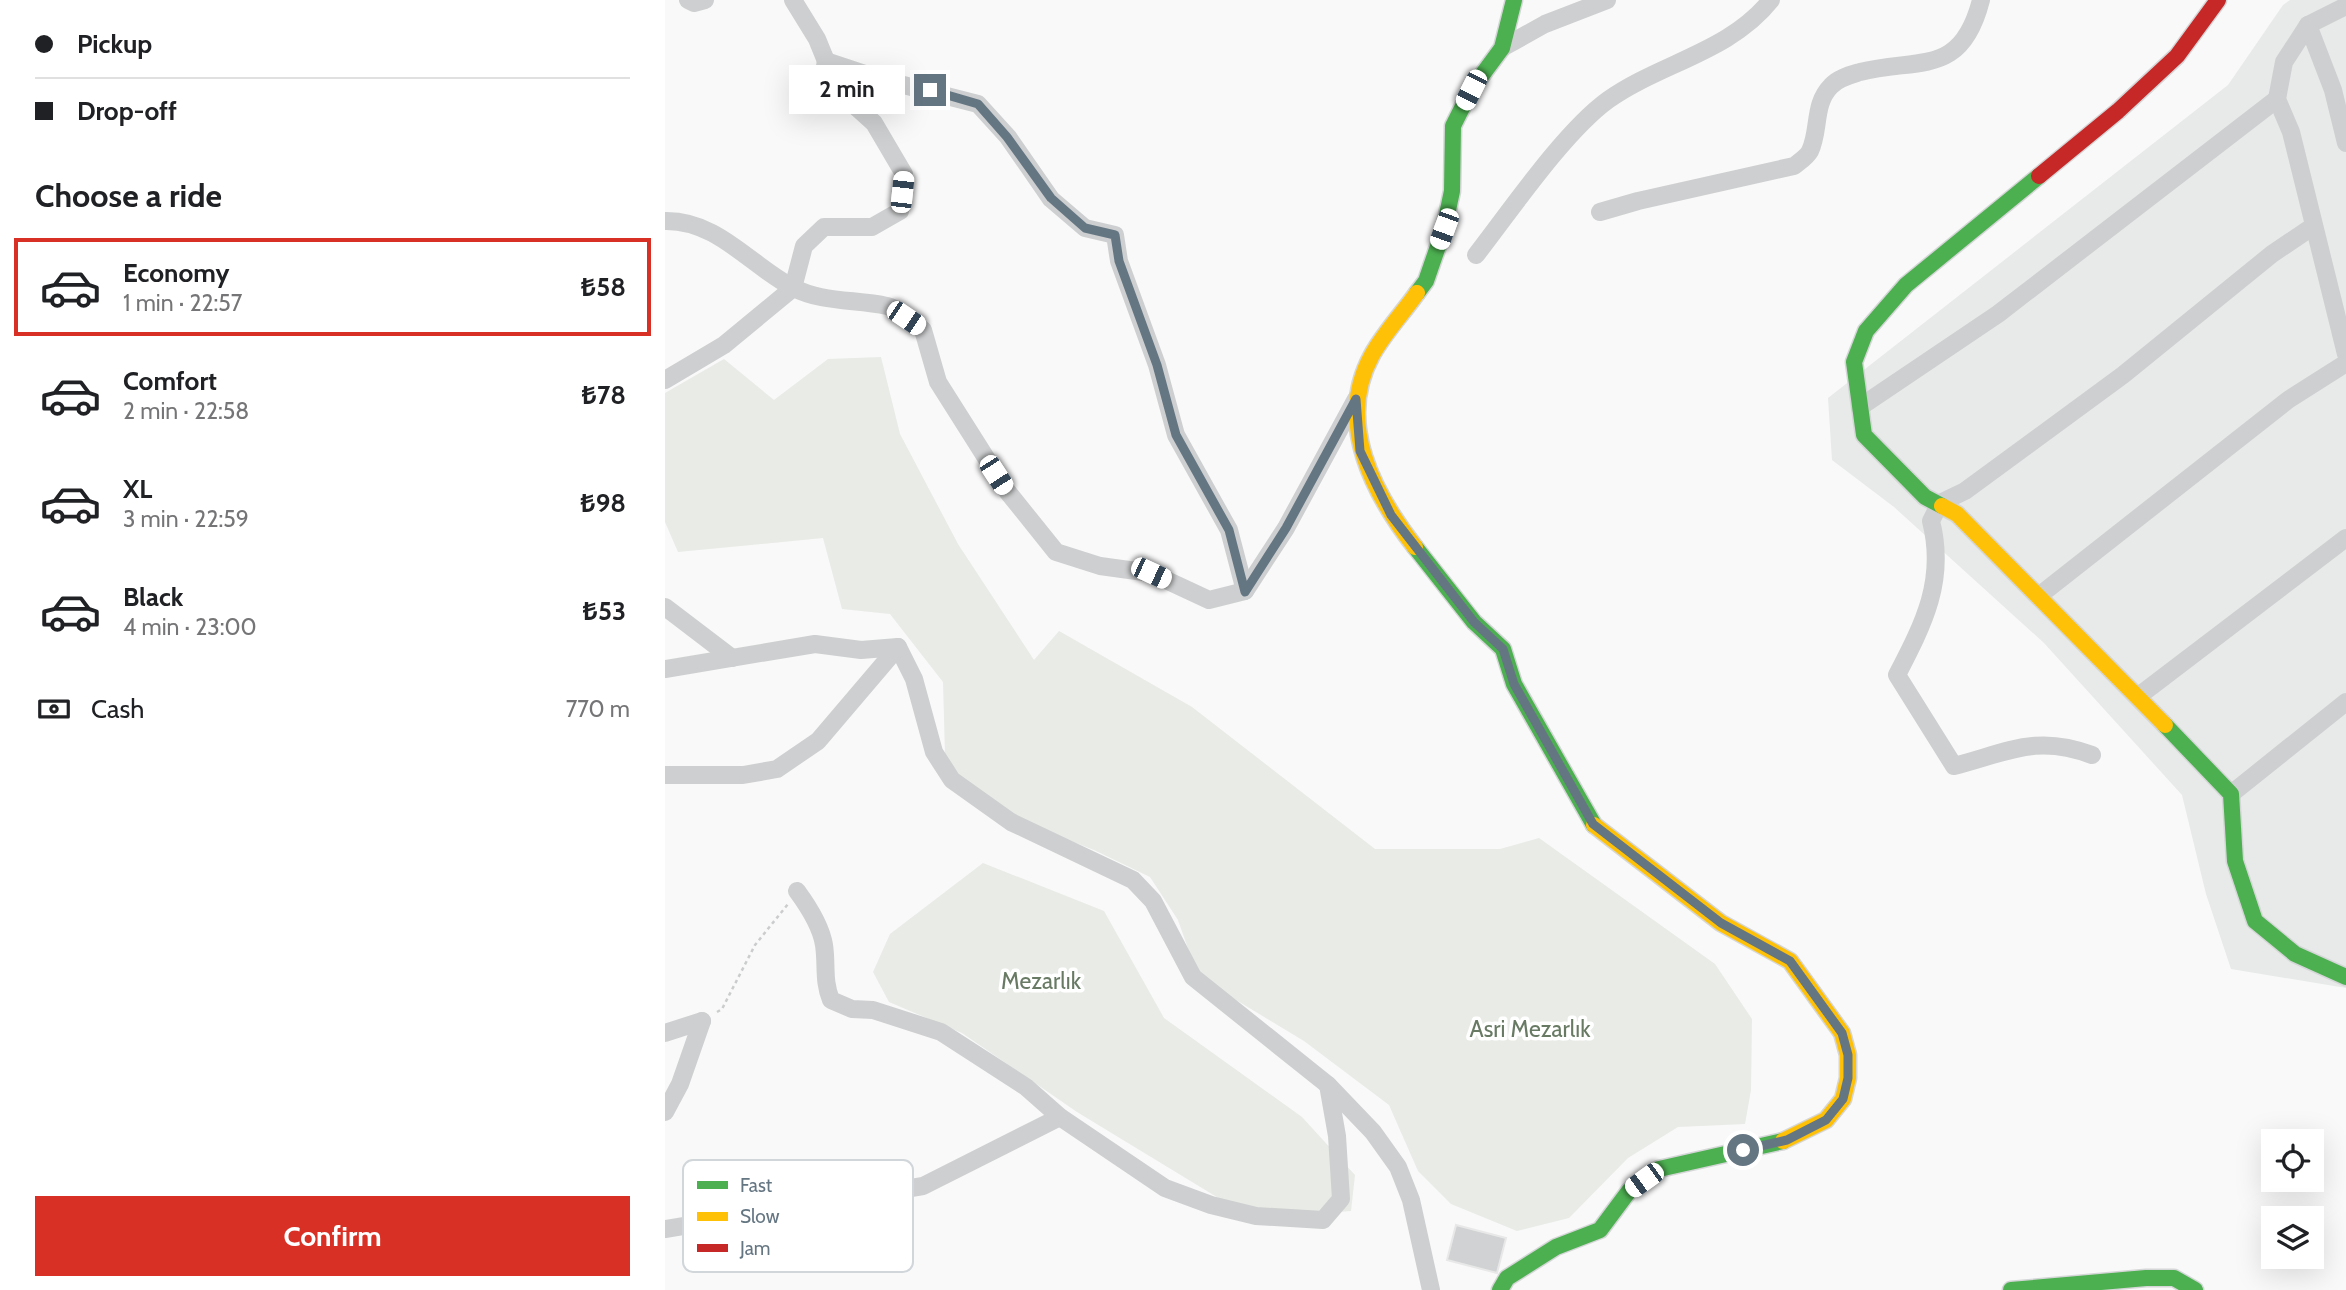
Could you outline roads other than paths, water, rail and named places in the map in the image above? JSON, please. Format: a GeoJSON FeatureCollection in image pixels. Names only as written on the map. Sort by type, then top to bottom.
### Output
{"type":"FeatureCollection","features":[{"type":"Feature","properties":{"kind":"main road"},"geometry":{"type":"LineString","coordinates":[[1500,1290],[1507,1278],[1556,1247],[1600,1230],[1629,1191],[1659,1169],[1787,1140],[1826,1120],[1843,1099],[1848,1078],[1848,1055],[1842,1033],[1790,961],[1721,923],[1593,824],[1514,684],[1503,649],[1474,622],[1391,515],[1360,451],[1356,399],[1372,355],[1426,281],[1444,229],[1452,191],[1453,126],[1471,90],[1502,48],[1514,0]]}},
{"type":"Feature","properties":{"kind":"main road"},"geometry":{"type":"LineString","coordinates":[[2218,0],[2168,66],[2118,111],[1906,285],[1867,331],[1854,362],[1864,435],[1925,497],[1957,514],[2040,595],[2140,695],[2231,794],[2235,861],[2255,921],[2295,954],[2346,977]]}},
{"type":"Feature","properties":{"kind":"main road"},"geometry":{"type":"LineString","coordinates":[[2011,1290],[2146,1278],[2174,1278],[2195,1290]]}},
{"type":"Feature","properties":{"kind":"street"},"geometry":{"type":"LineString","coordinates":[[688,0],[694,3],[705,0]]}},
{"type":"Feature","properties":{"kind":"street"},"geometry":{"type":"LineString","coordinates":[[665,380],[724,345],[793,288],[804,246],[824,227],[872,227],[900,211],[904,174],[874,123],[823,77],[826,61],[817,39],[793,0]]}},
{"type":"Feature","properties":{"kind":"street"},"geometry":{"type":"LineString","coordinates":[[1502,48],[1545,24],[1607,0]]}},
{"type":"Feature","properties":{"kind":"street"},"geometry":{"type":"LineString","coordinates":[[1476,255],[1573,135],[1608,101],[1734,34],[1771,0]]}},
{"type":"Feature","properties":{"kind":"street"},"geometry":{"type":"LineString","coordinates":[[1600,212],[1794,166],[1809,152],[1820,101],[1832,84],[1867,70],[1932,63],[1957,49],[1981,0]]}},
{"type":"Feature","properties":{"kind":"street"},"geometry":{"type":"LineString","coordinates":[[2346,6],[2308,25],[2284,62],[2277,99],[2291,132],[2312,227],[2346,355]]}},
{"type":"Feature","properties":{"kind":"street"},"geometry":{"type":"LineString","coordinates":[[2308,25],[2333,90],[2346,143]]}},
{"type":"Feature","properties":{"kind":"street"},"geometry":{"type":"LineString","coordinates":[[826,61],[880,79],[978,104],[1007,137],[1051,198],[1085,228],[1115,235],[1119,261],[1157,365],[1176,435],[1229,530],[1245,592]]}},
{"type":"Feature","properties":{"kind":"street"},"geometry":{"type":"LineString","coordinates":[[1860,407],[1998,314],[2277,99]]}},
{"type":"Feature","properties":{"kind":"street"},"geometry":{"type":"LineString","coordinates":[[665,221],[681,221],[728,240],[793,288],[837,302],[889,307],[923,330],[938,382],[1007,491],[1056,552],[1100,566],[1151,573],[1209,600],[1245,592],[1286,528],[1356,399]]}},
{"type":"Feature","properties":{"kind":"street"},"geometry":{"type":"LineString","coordinates":[[2092,755],[2066,746],[2039,743],[1954,766],[1897,675],[1921,627],[1932,596],[1939,550],[1931,521],[1940,503],[1965,491],[2123,375],[2272,254],[2312,227]]}},
{"type":"Feature","properties":{"kind":"street"},"geometry":{"type":"LineString","coordinates":[[2040,595],[2288,400],[2346,363]]}},
{"type":"Feature","properties":{"kind":"street"},"geometry":{"type":"LineString","coordinates":[[2140,695],[2346,538]]}},
{"type":"Feature","properties":{"kind":"street"},"geometry":{"type":"LineString","coordinates":[[665,607],[732,658]]}},
{"type":"Feature","properties":{"kind":"street"},"geometry":{"type":"LineString","coordinates":[[665,669],[815,644],[861,650],[898,647]]}},
{"type":"Feature","properties":{"kind":"street"},"geometry":{"type":"LineString","coordinates":[[665,775],[743,775],[777,769],[818,741],[898,647]]}},
{"type":"Feature","properties":{"kind":"street"},"geometry":{"type":"LineString","coordinates":[[898,647],[914,679],[934,752],[952,780],[1011,822],[1133,880],[1153,901],[1193,977],[1328,1085],[1373,1132],[1398,1167],[1411,1200],[1431,1290]]}},
{"type":"Feature","properties":{"kind":"street"},"geometry":{"type":"LineString","coordinates":[[2231,794],[2346,702]]}},
{"type":"Feature","properties":{"kind":"street"},"geometry":{"type":"LineString","coordinates":[[797,891],[818,925],[824,945],[825,986],[831,1000],[852,1009],[873,1010],[941,1031],[1026,1087],[1060,1117],[1165,1188],[1211,1205],[1256,1216],[1324,1220],[1341,1199],[1337,1136],[1328,1085]]}},
{"type":"Feature","properties":{"kind":"street"},"geometry":{"type":"LineString","coordinates":[[665,1033],[702,1021],[680,1084],[665,1112]]}},
{"type":"Feature","properties":{"kind":"street"},"geometry":{"type":"LineString","coordinates":[[913,1188],[923,1186],[1060,1117]]}},
{"type":"Feature","properties":{"kind":"street"},"geometry":{"type":"LineString","coordinates":[[665,1229],[683,1226]]}},
{"type":"Feature","properties":{"kind":"park label","name":"Mezarlık"},"geometry":{"type":"Point","coordinates":[1041,981]}},
{"type":"Feature","properties":{"kind":"park label","name":"Asri Mezarlık"},"geometry":{"type":"Point","coordinates":[1530,1029]}}]}
